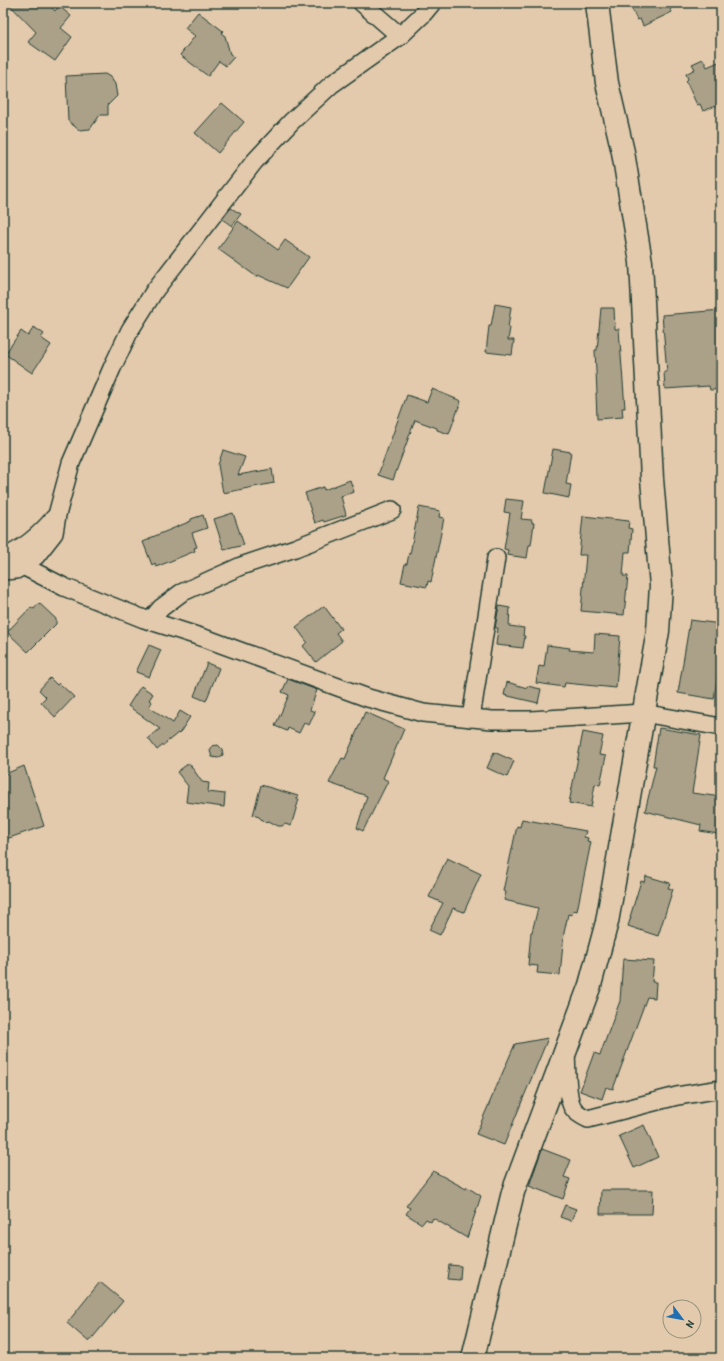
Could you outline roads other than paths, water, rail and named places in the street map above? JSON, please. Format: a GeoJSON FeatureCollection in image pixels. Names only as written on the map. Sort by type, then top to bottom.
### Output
{"type":"FeatureCollection","features":[{"type":"Feature","properties":{"kind":"main road"},"geometry":{"type":"LineString","coordinates":[[473,1358],[512,1192],[540,1116],[566,1053],[590,985],[607,922],[642,713],[658,631],[661,586],[652,480],[641,262],[623,152],[607,83],[597,3]]}},
{"type":"Feature","properties":{"kind":"street"},"geometry":{"type":"LineString","coordinates":[[362,3],[400,36]]}},
{"type":"Feature","properties":{"kind":"street"},"geometry":{"type":"LineString","coordinates":[[3,571],[16,570],[23,566],[36,556],[54,533],[57,515],[71,463],[130,330],[155,290],[254,162],[291,122],[332,84],[400,36],[432,3]]}},
{"type":"Feature","properties":{"kind":"street"},"geometry":{"type":"LineString","coordinates":[[150,621],[161,608],[181,593],[241,566],[302,545],[392,510]]}},
{"type":"Feature","properties":{"kind":"street"},"geometry":{"type":"LineString","coordinates":[[57,515],[27,545],[7,556],[23,566],[83,595],[150,621],[224,645],[368,698],[423,713],[492,720],[531,720],[642,713],[721,727]]}},
{"type":"Feature","properties":{"kind":"street"},"geometry":{"type":"LineString","coordinates":[[471,718],[496,558]]}},
{"type":"Feature","properties":{"kind":"street"},"geometry":{"type":"LineString","coordinates":[[566,1053],[569,1097],[572,1107],[579,1114],[588,1119],[677,1096],[721,1090]]}}]}
